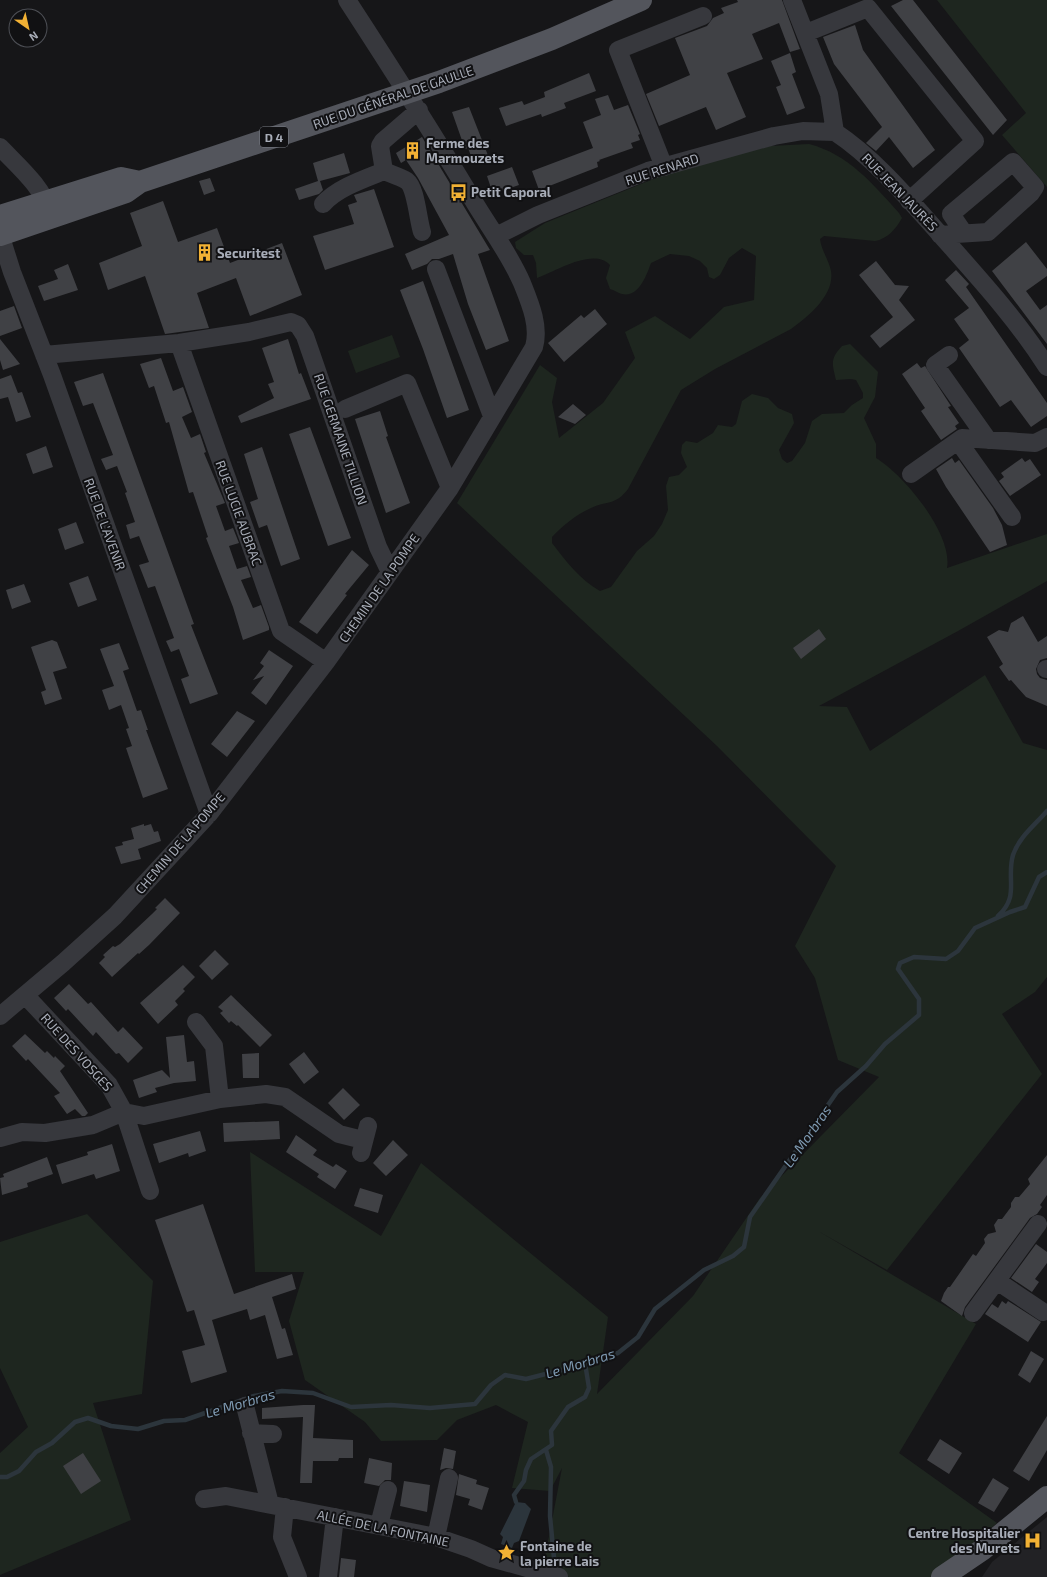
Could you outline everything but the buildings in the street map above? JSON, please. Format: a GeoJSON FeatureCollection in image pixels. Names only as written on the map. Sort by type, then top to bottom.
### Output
{"type":"FeatureCollection","features":[{"type":"Feature","properties":{"kind":"main road","name":"RUE DU GÉNÉRAL DE GAULLE"},"geometry":{"type":"LineString","coordinates":[[0,234],[49,209],[121,178],[140,182],[414,102],[545,41],[642,0]]}},
{"type":"Feature","properties":{"kind":"main road","name":"RUE DU GÉNÉRAL DE GAULLE"},"geometry":{"type":"LineString","coordinates":[[0,216],[49,209]]}},
{"type":"Feature","properties":{"kind":"main road"},"geometry":{"type":"LineString","coordinates":[[942,1577],[982,1550],[1047,1497]]}},
{"type":"Feature","properties":{"kind":"main road"},"geometry":{"type":"LineString","coordinates":[[962,1577],[982,1550]]}},
{"type":"Feature","properties":{"kind":"street","name":"CHEMIN DE LA POMPE"},"geometry":{"type":"LineString","coordinates":[[0,1016],[63,963],[115,916],[209,814],[326,662],[450,488],[531,352],[536,338],[530,304],[521,282],[496,236],[414,102],[347,0]]}},
{"type":"Feature","properties":{"kind":"street"},"geometry":{"type":"LineString","coordinates":[[792,0],[829,94],[835,132]]}},
{"type":"Feature","properties":{"kind":"street"},"geometry":{"type":"LineString","coordinates":[[806,33],[868,8],[975,141],[909,201]]}},
{"type":"Feature","properties":{"kind":"street"},"geometry":{"type":"LineString","coordinates":[[664,167],[618,50],[703,16]]}},
{"type":"Feature","properties":{"kind":"street"},"geometry":{"type":"LineString","coordinates":[[384,171],[380,146],[414,102]]}},
{"type":"Feature","properties":{"kind":"street","name":"RUE RENARD"},"geometry":{"type":"LineString","coordinates":[[496,236],[538,215],[648,171],[774,136],[803,131],[835,132]]}},
{"type":"Feature","properties":{"kind":"street","name":"RUE JEAN JAURÈS"},"geometry":{"type":"LineString","coordinates":[[835,132],[868,157],[940,235],[999,301],[1047,367]]}},
{"type":"Feature","properties":{"kind":"street"},"geometry":{"type":"LineString","coordinates":[[0,147],[35,182],[49,209]]}},
{"type":"Feature","properties":{"kind":"street"},"geometry":{"type":"LineString","coordinates":[[940,235],[964,234],[988,232],[1031,193],[1035,187],[1013,162],[951,214],[964,234]]}},
{"type":"Feature","properties":{"kind":"street"},"geometry":{"type":"LineString","coordinates":[[323,204],[339,192],[365,178],[384,171],[406,181],[412,186],[417,215],[422,232]]}},
{"type":"Feature","properties":{"kind":"street","name":"RUE DE L'AVENIR"},"geometry":{"type":"LineString","coordinates":[[0,234],[12,272],[44,355],[209,814]]}},
{"type":"Feature","properties":{"kind":"street"},"geometry":{"type":"LineString","coordinates":[[436,269],[492,416]]}},
{"type":"Feature","properties":{"kind":"street","name":"RUE GERMAINE TILLION"},"geometry":{"type":"LineString","coordinates":[[179,343],[249,332],[291,322],[298,324],[305,336],[373,532],[390,572]]}},
{"type":"Feature","properties":{"kind":"street"},"geometry":{"type":"LineString","coordinates":[[44,355],[179,343]]}},
{"type":"Feature","properties":{"kind":"street","name":"RUE LUCIE AUBRAC"},"geometry":{"type":"LineString","coordinates":[[179,343],[281,630],[326,662]]}},
{"type":"Feature","properties":{"kind":"street"},"geometry":{"type":"LineString","coordinates":[[949,355],[935,365],[988,440]]}},
{"type":"Feature","properties":{"kind":"street"},"geometry":{"type":"LineString","coordinates":[[345,409],[407,383],[450,488]]}},
{"type":"Feature","properties":{"kind":"street"},"geometry":{"type":"LineString","coordinates":[[911,474],[962,438],[1035,443],[1047,437]]}},
{"type":"Feature","properties":{"kind":"street"},"geometry":{"type":"LineString","coordinates":[[958,441],[1012,517]]}},
{"type":"Feature","properties":{"kind":"street","name":"RUE DES VOSGES"},"geometry":{"type":"LineString","coordinates":[[25,995],[109,1085],[124,1112],[150,1191]]}},
{"type":"Feature","properties":{"kind":"street"},"geometry":{"type":"LineString","coordinates":[[196,1022],[214,1046],[220,1099]]}},
{"type":"Feature","properties":{"kind":"street"},"geometry":{"type":"LineString","coordinates":[[0,1138],[22,1132],[45,1133],[93,1125],[124,1112],[144,1116],[220,1099],[266,1094],[285,1097],[339,1134],[364,1140]]}},
{"type":"Feature","properties":{"kind":"street"},"geometry":{"type":"LineString","coordinates":[[973,1313],[1044,1222]]}},
{"type":"Feature","properties":{"kind":"street"},"geometry":{"type":"LineString","coordinates":[[997,1281],[1043,1312]]}},
{"type":"Feature","properties":{"kind":"street"},"geometry":{"type":"LineString","coordinates":[[245,1406],[251,1434],[277,1506],[285,1521],[282,1537],[298,1577]]}},
{"type":"Feature","properties":{"kind":"street"},"geometry":{"type":"LineString","coordinates":[[251,1434],[273,1434]]}},
{"type":"Feature","properties":{"kind":"street"},"geometry":{"type":"LineString","coordinates":[[436,1537],[449,1478]]}},
{"type":"Feature","properties":{"kind":"street"},"geometry":{"type":"LineString","coordinates":[[379,1525],[388,1490]]}},
{"type":"Feature","properties":{"kind":"street","name":"ALLÉE DE LA FONTAINE"},"geometry":{"type":"LineString","coordinates":[[204,1499],[226,1496],[436,1537],[471,1549],[491,1558],[559,1577]]}},
{"type":"Feature","properties":{"kind":"street"},"geometry":{"type":"LineString","coordinates":[[328,1577],[335,1517]]}},
{"type":"Feature","properties":{"kind":"shaded area"},"geometry":{"type":"Polygon","coordinates":[[[937,0],[1047,0],[1047,187],[1002,135],[1026,113],[937,0]]]}},
{"type":"Feature","properties":{"kind":"shaded area"},"geometry":{"type":"Polygon","coordinates":[[[809,144],[836,155],[859,171],[899,213],[902,218],[900,222],[887,236],[875,241],[824,236],[820,239],[830,267],[831,280],[825,297],[812,312],[791,329],[715,369],[681,390],[628,489],[619,498],[591,508],[575,517],[552,537],[552,543],[573,569],[592,586],[600,591],[611,587],[637,551],[654,536],[662,524],[668,510],[666,486],[669,477],[679,475],[687,467],[681,453],[682,445],[686,441],[697,443],[713,433],[718,425],[732,427],[736,424],[742,401],[752,394],[768,398],[778,408],[792,414],[794,423],[779,450],[782,459],[787,463],[792,461],[805,443],[812,421],[822,414],[844,413],[852,405],[863,398],[863,393],[856,380],[836,380],[833,365],[835,354],[842,346],[850,344],[878,372],[875,397],[864,418],[876,444],[876,458],[887,466],[912,491],[935,523],[947,554],[947,568],[1047,534],[1047,581],[819,706],[847,707],[870,751],[985,675],[1023,743],[1047,750],[1047,977],[1035,992],[1002,1014],[1042,1074],[887,1270],[818,1231],[976,1324],[899,1453],[997,1523],[936,1575],[930,1577],[569,1577],[545,1557],[562,1468],[550,1491],[512,1488],[528,1422],[496,1405],[457,1420],[437,1440],[381,1441],[365,1422],[305,1380],[289,1321],[304,1272],[255,1272],[250,1152],[381,1236],[421,1163],[608,1317],[597,1394],[693,1296],[760,1198],[879,1077],[838,1060],[815,978],[795,946],[836,866],[717,746],[457,503],[540,365],[557,378],[552,402],[559,438],[603,403],[635,358],[625,332],[655,316],[690,339],[724,307],[754,300],[756,256],[742,248],[729,258],[720,275],[714,279],[709,277],[707,268],[700,261],[689,256],[670,254],[651,263],[638,289],[628,294],[622,294],[610,289],[606,278],[610,265],[603,260],[594,259],[574,262],[537,278],[536,263],[533,255],[524,255],[516,248],[515,242],[545,223],[678,169],[770,146],[809,144]]]}},
{"type":"Feature","properties":{"kind":"shaded area"},"geometry":{"type":"Polygon","coordinates":[[[392,335],[400,357],[356,373],[348,351],[392,335]]]}},
{"type":"Feature","properties":{"kind":"shaded area"},"geometry":{"type":"Polygon","coordinates":[[[87,1214],[153,1281],[142,1394],[93,1403],[131,1520],[0,1575],[0,1453],[28,1427],[0,1368],[0,1242],[87,1214]]]}},
{"type":"Feature","properties":{"kind":"shaded area"},"geometry":{"type":"Polygon","coordinates":[[[516,1502],[525,1503],[531,1509],[519,1541],[514,1543],[512,1548],[501,1544],[503,1537],[500,1534],[516,1502]]]}},
{"type":"Feature","properties":{"kind":"shaded area","name":"Centre Hospitalier des Murets"},"geometry":{"type":"Polygon","coordinates":[[[1047,1517],[1047,1577],[982,1577],[992,1562],[1047,1517]]]}},
{"type":"Feature","properties":{"kind":"waterway","name":"Le Morbras"},"geometry":{"type":"LineString","coordinates":[[998,916],[1005,909],[1011,894],[1011,864],[1019,842],[1047,811]]}},
{"type":"Feature","properties":{"kind":"waterway","name":"Le Morbras"},"geometry":{"type":"LineString","coordinates":[[0,1477],[7,1477],[19,1471],[36,1452],[52,1443],[75,1422],[88,1418],[111,1426],[138,1429],[164,1421],[185,1420],[254,1396],[282,1391],[313,1393],[351,1407],[391,1405],[430,1408],[475,1404],[491,1385],[505,1375],[526,1379],[618,1353],[638,1337],[655,1309],[704,1270],[733,1256],[744,1247],[750,1217],[837,1092],[866,1066],[885,1044],[919,1015],[919,999],[898,969],[900,963],[914,957],[946,959],[958,951],[975,928],[1025,907],[1039,877],[1047,872]]}},
{"type":"Feature","properties":{"kind":"waterway"},"geometry":{"type":"LineString","coordinates":[[516,1502],[514,1495],[524,1481],[526,1470],[531,1459],[552,1445],[551,1431],[568,1407],[585,1397],[589,1388],[585,1363]]}},
{"type":"Feature","properties":{"kind":"waterway"},"geometry":{"type":"LineString","coordinates":[[546,1450],[551,1467],[550,1516],[554,1558]]}},
{"type":"Feature","properties":{"kind":"place","name":"Ferme des Marmouzets"},"geometry":{"type":"Point","coordinates":[413,150]}},
{"type":"Feature","properties":{"kind":"place","name":"Petit Caporal"},"geometry":{"type":"Point","coordinates":[458,192]}},
{"type":"Feature","properties":{"kind":"place","name":"Securitest"},"geometry":{"type":"Point","coordinates":[204,253]}},
{"type":"Feature","properties":{"kind":"place","name":"Centre Hospitalier des Murets"},"geometry":{"type":"Point","coordinates":[1033,1540]}},
{"type":"Feature","properties":{"kind":"place","name":"Fontaine de la pierre Lais"},"geometry":{"type":"Point","coordinates":[507,1553]}}]}
